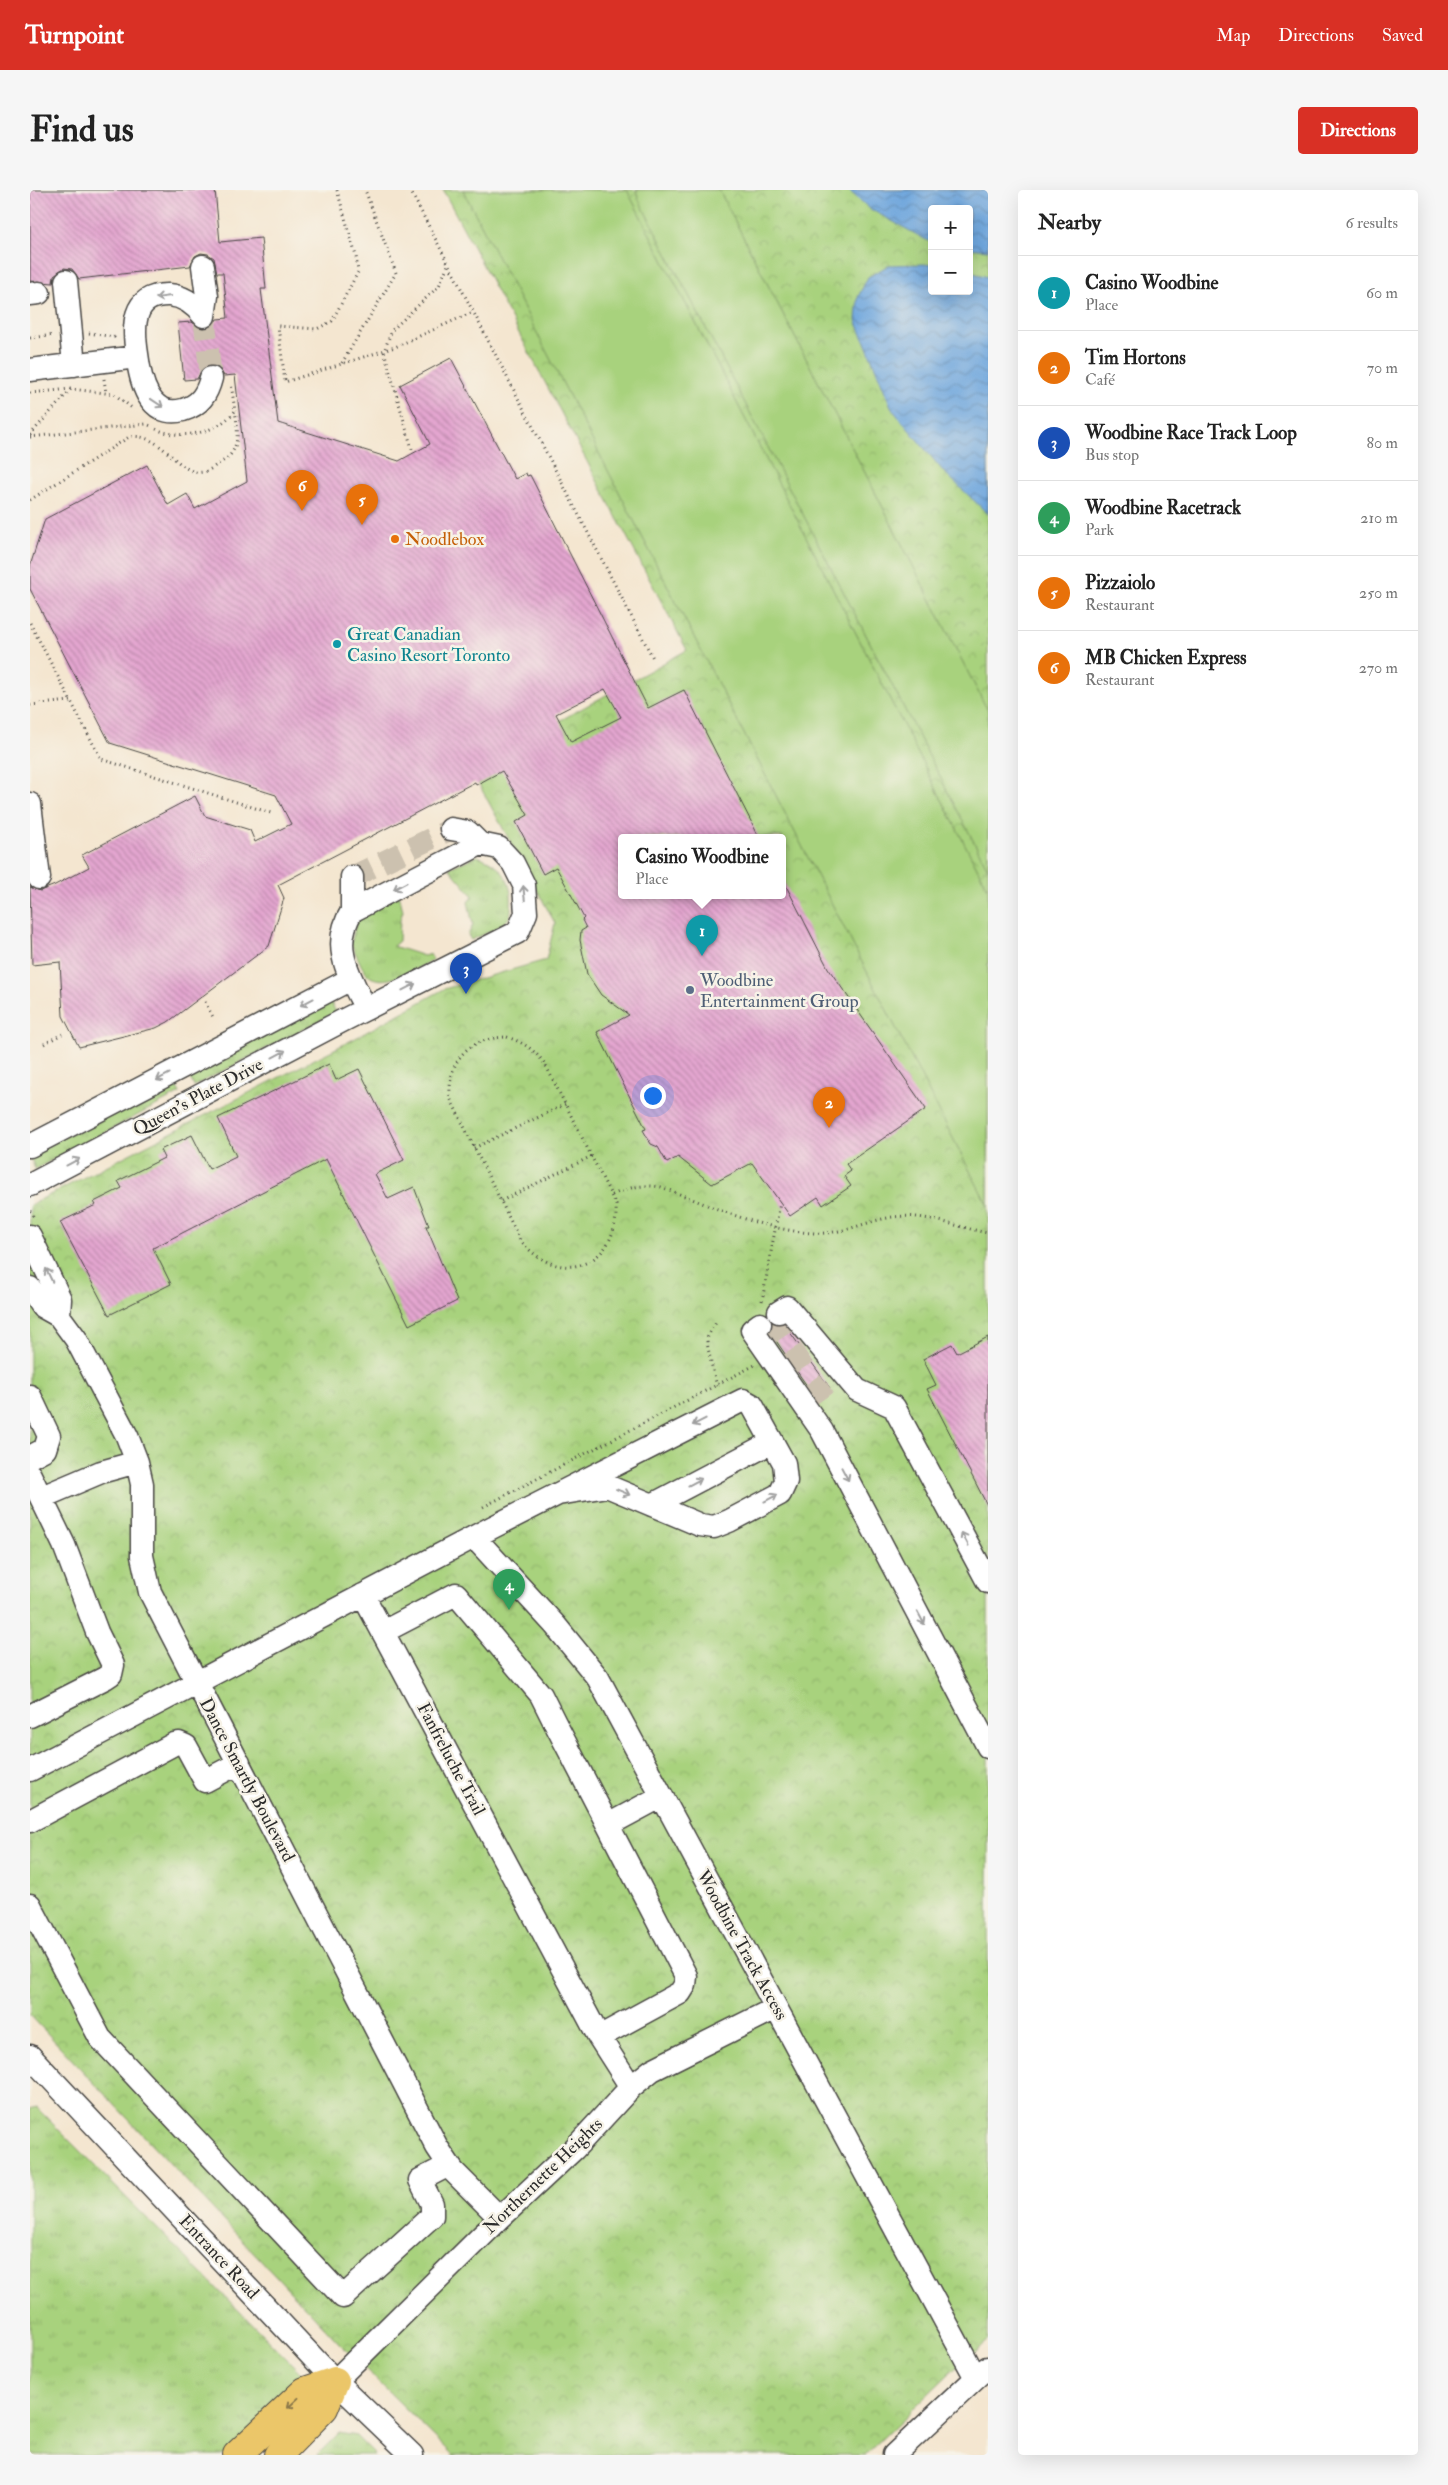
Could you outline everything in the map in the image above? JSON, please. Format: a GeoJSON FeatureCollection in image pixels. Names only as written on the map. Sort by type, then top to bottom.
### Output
{"type":"FeatureCollection","features":[{"type":"Feature","properties":{"kind":"main road"},"geometry":{"type":"LineString","coordinates":[[237,2455],[305,2391],[335,2380]]}},
{"type":"Feature","properties":{"kind":"main road"},"geometry":{"type":"LineString","coordinates":[[278,2455],[324,2408],[335,2380]]}},
{"type":"Feature","properties":{"kind":"street"},"geometry":{"type":"LineString","coordinates":[[203,266],[207,296],[204,316],[196,306],[184,299],[164,295],[153,298],[137,312],[134,322],[134,334],[142,385],[156,405],[168,410],[192,407],[202,400],[208,390],[211,378]]}},
{"type":"Feature","properties":{"kind":"street"},"geometry":{"type":"LineString","coordinates":[[66,281],[74,365]]}},
{"type":"Feature","properties":{"kind":"street"},"geometry":{"type":"LineString","coordinates":[[30,370],[74,365],[138,365]]}},
{"type":"Feature","properties":{"kind":"street"},"geometry":{"type":"LineString","coordinates":[[30,804],[39,878]]}},
{"type":"Feature","properties":{"kind":"street","name":"Queen's Plate Drive"},"geometry":{"type":"LineString","coordinates":[[30,1185],[366,1009],[518,932],[526,913],[524,885],[513,863],[499,848],[480,844],[468,832],[451,829]]}},
{"type":"Feature","properties":{"kind":"street"},"geometry":{"type":"LineString","coordinates":[[366,1009],[351,979],[340,942],[343,925],[352,911],[480,844]]}},
{"type":"Feature","properties":{"kind":"street"},"geometry":{"type":"LineString","coordinates":[[352,876],[352,911]]}},
{"type":"Feature","properties":{"kind":"street","name":"Queen's Plate Drive"},"geometry":{"type":"LineString","coordinates":[[30,1146],[351,979]]}},
{"type":"Feature","properties":{"kind":"street"},"geometry":{"type":"LineString","coordinates":[[30,1236],[60,1299],[59,1316]]}},
{"type":"Feature","properties":{"kind":"street","name":"Dance Smartly Boulevard"},"geometry":{"type":"LineString","coordinates":[[30,1288],[43,1308],[59,1316],[76,1339],[104,1392],[137,1462],[142,1484],[142,1556],[150,1592],[449,2165],[500,2218]]}},
{"type":"Feature","properties":{"kind":"street"},"geometry":{"type":"LineString","coordinates":[[793,1353],[822,1431],[988,1747]]}},
{"type":"Feature","properties":{"kind":"street"},"geometry":{"type":"LineString","coordinates":[[793,1353],[857,1390],[894,1407],[988,1582]]}},
{"type":"Feature","properties":{"kind":"street"},"geometry":{"type":"LineString","coordinates":[[30,1396],[49,1436],[45,1449],[30,1457]]}},
{"type":"Feature","properties":{"kind":"street"},"geometry":{"type":"LineString","coordinates":[[30,1770],[474,1537],[558,1494],[742,1400],[752,1406],[784,1464],[786,1481],[780,1494],[714,1527],[700,1525],[608,1486],[558,1494]]}},
{"type":"Feature","properties":{"kind":"street"},"geometry":{"type":"LineString","coordinates":[[652,1505],[772,1442]]}},
{"type":"Feature","properties":{"kind":"street"},"geometry":{"type":"LineString","coordinates":[[42,1497],[101,1472],[137,1462]]}},
{"type":"Feature","properties":{"kind":"street"},"geometry":{"type":"LineString","coordinates":[[30,1475],[64,1545],[97,1632],[111,1659],[113,1670],[104,1678],[30,1716]]}},
{"type":"Feature","properties":{"kind":"street","name":"Woodbine Track Access"},"geometry":{"type":"LineString","coordinates":[[474,1537],[555,1625],[598,1678],[776,2008],[982,2372]]}},
{"type":"Feature","properties":{"kind":"street"},"geometry":{"type":"LineString","coordinates":[[383,1632],[456,1594],[541,1696],[686,1976],[685,1986],[680,1993],[599,2037]]}},
{"type":"Feature","properties":{"kind":"street","name":"Fanfreluche Trail"},"geometry":{"type":"LineString","coordinates":[[363,1595],[599,2037],[631,2087]]}},
{"type":"Feature","properties":{"kind":"street"},"geometry":{"type":"LineString","coordinates":[[30,1821],[174,1744],[179,1743],[186,1746],[205,1781],[238,1763]]}},
{"type":"Feature","properties":{"kind":"street"},"geometry":{"type":"LineString","coordinates":[[608,1825],[662,1796]]}},
{"type":"Feature","properties":{"kind":"street"},"geometry":{"type":"LineString","coordinates":[[30,1905],[100,2038],[343,2298],[432,2216],[432,2204],[420,2180],[449,2165]]}},
{"type":"Feature","properties":{"kind":"street","name":"Northernette Heights"},"geometry":{"type":"LineString","coordinates":[[335,2380],[500,2218],[574,2149],[631,2087],[652,2070],[776,2008]]}},
{"type":"Feature","properties":{"kind":"street","name":"Entrance Road"},"geometry":{"type":"LineString","coordinates":[[30,2056],[335,2380],[412,2455]]}},
{"type":"Feature","properties":{"kind":"street"},"geometry":{"type":"LineString","coordinates":[[894,2455],[982,2372]]}},
{"type":"Feature","properties":{"kind":"path"},"geometry":{"type":"LineString","coordinates":[[337,190],[356,256],[358,272],[332,321],[318,328],[278,326],[285,382],[384,351],[473,312]]}},
{"type":"Feature","properties":{"kind":"path"},"geometry":{"type":"LineString","coordinates":[[342,364],[396,273],[365,190]]}},
{"type":"Feature","properties":{"kind":"path"},"geometry":{"type":"LineString","coordinates":[[410,190],[654,660]]}},
{"type":"Feature","properties":{"kind":"path"},"geometry":{"type":"LineString","coordinates":[[412,449],[384,351],[392,330],[439,286],[449,265]]}},
{"type":"Feature","properties":{"kind":"path"},"geometry":{"type":"LineString","coordinates":[[30,338],[59,334]]}},
{"type":"Feature","properties":{"kind":"path"},"geometry":{"type":"LineString","coordinates":[[104,377],[106,393]]}},
{"type":"Feature","properties":{"kind":"path"},"geometry":{"type":"LineString","coordinates":[[30,436],[71,389]]}},
{"type":"Feature","properties":{"kind":"path"},"geometry":{"type":"LineString","coordinates":[[30,393],[71,389],[114,394],[134,409]]}},
{"type":"Feature","properties":{"kind":"path"},"geometry":{"type":"LineString","coordinates":[[30,500],[129,437],[140,435],[150,439],[188,469],[196,473],[205,472],[228,458],[237,444],[239,432],[235,411]]}},
{"type":"Feature","properties":{"kind":"path"},"geometry":{"type":"LineString","coordinates":[[155,428],[158,422]]}},
{"type":"Feature","properties":{"kind":"path"},"geometry":{"type":"LineString","coordinates":[[30,436],[131,425]]}},
{"type":"Feature","properties":{"kind":"path"},"geometry":{"type":"LineString","coordinates":[[30,623],[101,759],[274,814]]}},
{"type":"Feature","properties":{"kind":"path"},"geometry":{"type":"LineString","coordinates":[[30,705],[71,701]]}},
{"type":"Feature","properties":{"kind":"path"},"geometry":{"type":"LineString","coordinates":[[205,1002],[214,1019]]}},
{"type":"Feature","properties":{"kind":"path"},"geometry":{"type":"LineString","coordinates":[[44,1044],[62,1034]]}},
{"type":"Feature","properties":{"kind":"path"},"geometry":{"type":"LineString","coordinates":[[507,1037],[522,1042],[536,1052],[546,1064],[566,1104],[612,1194],[616,1205],[617,1221],[613,1237],[604,1250],[591,1260],[576,1266],[560,1266],[544,1262],[530,1253],[520,1240],[450,1098],[449,1082],[454,1066],[463,1053],[476,1043],[491,1038],[507,1037]]}},
{"type":"Feature","properties":{"kind":"path"},"geometry":{"type":"LineString","coordinates":[[474,1148],[566,1104]]}},
{"type":"Feature","properties":{"kind":"path"},"geometry":{"type":"LineString","coordinates":[[501,1201],[592,1156]]}},
{"type":"Feature","properties":{"kind":"path"},"geometry":{"type":"LineString","coordinates":[[612,1194],[631,1186],[661,1187],[759,1224],[814,1233],[850,1230],[888,1218],[917,1217],[988,1233]]}},
{"type":"Feature","properties":{"kind":"path"},"geometry":{"type":"LineString","coordinates":[[483,1507],[716,1386],[793,1353],[763,1292],[777,1227],[780,1203]]}},
{"type":"Feature","properties":{"kind":"path"},"geometry":{"type":"LineString","coordinates":[[716,1386],[711,1354],[707,1344],[709,1334],[717,1321]]}},
{"type":"Feature","properties":{"kind":"green space"},"geometry":{"type":"Polygon","coordinates":[[[443,190],[988,190],[988,2341],[952,2371],[865,2455],[453,2455],[343,2347],[30,2015],[30,1205],[352,1040],[444,989],[546,960],[555,923],[471,770],[687,650],[443,190]]]}},
{"type":"Feature","properties":{"kind":"green space"},"geometry":{"type":"Polygon","coordinates":[[[463,190],[627,190],[988,889],[988,1206],[463,190]]]}},
{"type":"Feature","properties":{"kind":"green space"},"geometry":{"type":"Polygon","coordinates":[[[636,190],[719,190],[988,711],[988,869],[639,200],[636,190]]]}},
{"type":"Feature","properties":{"kind":"green space"},"geometry":{"type":"Polygon","coordinates":[[[477,856],[492,863],[507,880],[510,888],[511,911],[505,923],[471,940],[468,935],[473,925],[468,902],[473,896],[449,868],[477,856]]]}},
{"type":"Feature","properties":{"kind":"green space"},"geometry":{"type":"Polygon","coordinates":[[[399,894],[403,911],[400,920],[399,941],[393,946],[424,956],[430,954],[433,960],[390,979],[381,980],[373,978],[364,970],[351,944],[357,919],[399,894]]]}},
{"type":"Feature","properties":{"kind":"green space"},"geometry":{"type":"Polygon","coordinates":[[[329,999],[336,1012],[194,1086],[187,1073],[329,999]]]}},
{"type":"Feature","properties":{"kind":"green space"},"geometry":{"type":"Polygon","coordinates":[[[173,1080],[180,1093],[35,1169],[30,1155],[173,1080]]]}},
{"type":"Feature","properties":{"kind":"green space"},"geometry":{"type":"Polygon","coordinates":[[[37,2108],[303,2375],[305,2396],[244,2455],[30,2455],[30,2110],[37,2108]]]}},
{"type":"Feature","properties":{"kind":"green space"},"geometry":{"type":"Polygon","coordinates":[[[339,2433],[356,2436],[375,2455],[317,2455],[339,2433]]]}},
{"type":"Feature","properties":{"kind":"water"},"geometry":{"type":"Polygon","coordinates":[[[848,190],[988,190],[988,250],[973,248],[973,205],[928,205],[928,241],[870,209],[848,190]]]}},
{"type":"Feature","properties":{"kind":"water"},"geometry":{"type":"Polygon","coordinates":[[[928,264],[928,295],[973,295],[973,273],[988,277],[988,514],[943,471],[892,409],[856,320],[858,297],[868,277],[889,265],[928,264]]]}},
{"type":"Feature","properties":{"kind":"building","name":"Great Canadian Casino Resort Toronto"},"geometry":{"type":"Polygon","coordinates":[[[30,190],[215,190],[220,242],[261,238],[266,289],[261,289],[278,423],[399,461],[430,444],[400,385],[451,358],[515,479],[526,473],[527,476],[530,475],[648,708],[684,690],[757,834],[618,834],[618,899],[786,899],[786,886],[828,968],[926,1109],[846,1164],[851,1171],[844,1176],[851,1186],[823,1205],[818,1197],[790,1216],[752,1163],[712,1184],[678,1157],[667,1163],[658,1147],[651,1144],[643,1130],[646,1129],[597,1032],[629,1015],[601,995],[587,974],[580,940],[581,931],[586,928],[582,920],[584,918],[556,867],[543,874],[516,822],[528,815],[502,771],[476,785],[475,782],[278,885],[284,898],[269,946],[168,1022],[156,1028],[79,1047],[63,1016],[60,962],[32,965],[30,887],[40,891],[89,867],[82,855],[195,796],[205,816],[250,830],[255,842],[291,824],[276,795],[110,743],[30,589],[30,566],[45,519],[147,465],[168,505],[187,494],[195,509],[247,481],[235,375],[224,376],[220,369],[208,365],[202,369],[197,379],[184,380],[178,323],[192,322],[199,328],[206,329],[213,326],[217,319],[228,318],[223,273],[217,273],[214,258],[208,254],[201,253],[195,256],[190,266],[79,279],[72,269],[64,268],[54,275],[53,283],[30,281],[30,190]],[[605,689],[556,714],[571,742],[621,717],[605,689]]]}},
{"type":"Feature","properties":{"kind":"building"},"geometry":{"type":"Polygon","coordinates":[[[329,1064],[336,1080],[359,1069],[404,1160],[375,1174],[388,1199],[414,1187],[429,1226],[426,1226],[457,1301],[409,1325],[326,1159],[153,1248],[171,1284],[109,1315],[60,1222],[96,1205],[94,1202],[122,1188],[118,1181],[164,1158],[160,1150],[192,1135],[209,1169],[236,1156],[218,1118],[329,1064]]]}},
{"type":"Feature","properties":{"kind":"building"},"geometry":{"type":"Polygon","coordinates":[[[773,1324],[784,1324],[830,1388],[816,1399],[770,1332],[773,1324]]]}},
{"type":"Feature","properties":{"kind":"building"},"geometry":{"type":"Polygon","coordinates":[[[988,1337],[988,1507],[927,1389],[936,1385],[923,1359],[952,1344],[957,1353],[988,1337]]]}},
{"type":"Feature","properties":{"kind":"tunnel"},"geometry":{"type":"LineString","coordinates":[[204,316],[211,378]]}},
{"type":"Feature","properties":{"kind":"tunnel"},"geometry":{"type":"LineString","coordinates":[[352,877],[451,829]]}},
{"type":"Feature","properties":{"kind":"tunnel"},"geometry":{"type":"LineString","coordinates":[[767,1335],[786,1322]]}},
{"type":"Feature","properties":{"kind":"tunnel"},"geometry":{"type":"LineString","coordinates":[[788,1365],[807,1353]]}},
{"type":"Feature","properties":{"kind":"tunnel"},"geometry":{"type":"LineString","coordinates":[[809,1396],[827,1383]]}},
{"type":"Feature","properties":{"kind":"place","name":"MB Chicken Express"},"geometry":{"type":"Point","coordinates":[302,511]}},
{"type":"Feature","properties":{"kind":"place","name":"Pizzaiolo"},"geometry":{"type":"Point","coordinates":[362,525]}},
{"type":"Feature","properties":{"kind":"place","name":"Noodlebox"},"geometry":{"type":"Point","coordinates":[395,539]}},
{"type":"Feature","properties":{"kind":"place","name":"Great Canadian Casino Resort Toronto"},"geometry":{"type":"Point","coordinates":[337,644]}},
{"type":"Feature","properties":{"kind":"place","name":"Casino Woodbine"},"geometry":{"type":"Point","coordinates":[702,956]}},
{"type":"Feature","properties":{"kind":"place","name":"Woodbine Entertainment Group"},"geometry":{"type":"Point","coordinates":[690,990]}},
{"type":"Feature","properties":{"kind":"place","name":"Woodbine Race Track Loop"},"geometry":{"type":"Point","coordinates":[466,994]}},
{"type":"Feature","properties":{"kind":"place","name":"Tim Hortons"},"geometry":{"type":"Point","coordinates":[829,1128]}},
{"type":"Feature","properties":{"kind":"place","name":"Woodbine Racetrack"},"geometry":{"type":"Point","coordinates":[509,1610]}}]}
